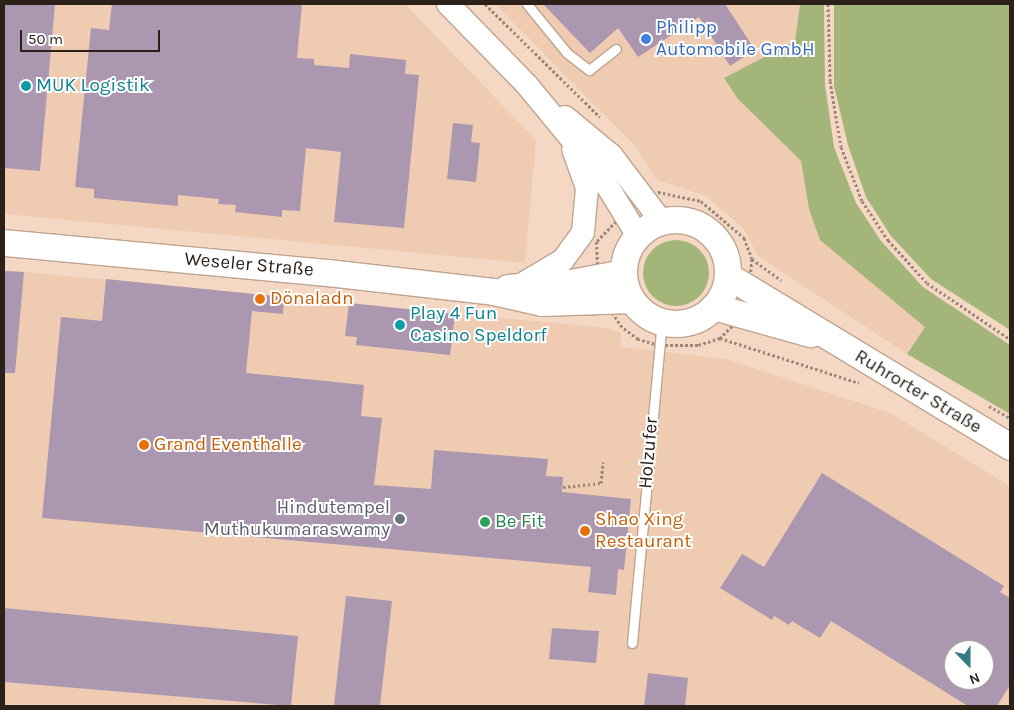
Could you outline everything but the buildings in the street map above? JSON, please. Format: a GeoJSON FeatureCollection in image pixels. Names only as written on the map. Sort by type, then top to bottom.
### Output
{"type":"FeatureCollection","features":[{"type":"Feature","properties":{"kind":"main road"},"geometry":{"type":"LineString","coordinates":[[662,222],[695,224],[709,232],[720,244],[738,282],[726,311],[690,322],[661,334],[650,318],[632,300],[624,273],[630,247],[638,236],[662,222]]}},
{"type":"Feature","properties":{"kind":"main road","name":"Weseler Straße"},"geometry":{"type":"LineString","coordinates":[[4,243],[494,292],[542,303],[632,300]]}},
{"type":"Feature","properties":{"kind":"main road","name":"Weseler Straße"},"geometry":{"type":"LineString","coordinates":[[494,292],[519,286],[571,283],[624,273]]}},
{"type":"Feature","properties":{"kind":"main road","name":"Ruhrorter Straße"},"geometry":{"type":"LineString","coordinates":[[738,282],[827,338],[1010,446]]}},
{"type":"Feature","properties":{"kind":"main road","name":"Ruhrorter Straße"},"geometry":{"type":"LineString","coordinates":[[726,311],[827,338]]}},
{"type":"Feature","properties":{"kind":"street"},"geometry":{"type":"LineString","coordinates":[[448,4],[527,85],[598,171],[638,236]]}},
{"type":"Feature","properties":{"kind":"street"},"geometry":{"type":"LineString","coordinates":[[527,85],[612,155],[652,192],[662,222]]}},
{"type":"Feature","properties":{"kind":"street"},"geometry":{"type":"LineString","coordinates":[[519,286],[563,260],[582,232],[587,188],[570,138]]}},
{"type":"Feature","properties":{"kind":"lane"},"geometry":{"type":"LineString","coordinates":[[527,4],[567,53],[589,70],[616,49]]}},
{"type":"Feature","properties":{"kind":"lane","name":"Holzufer"},"geometry":{"type":"LineString","coordinates":[[632,642],[661,334]]}},
{"type":"Feature","properties":{"kind":"path"},"geometry":{"type":"LineString","coordinates":[[485,4],[605,122]]}},
{"type":"Feature","properties":{"kind":"path"},"geometry":{"type":"LineString","coordinates":[[828,4],[830,81],[840,137],[862,201],[888,240],[927,284],[1010,338]]}},
{"type":"Feature","properties":{"kind":"path"},"geometry":{"type":"LineString","coordinates":[[624,212],[652,192],[701,202],[736,228],[752,259],[738,282],[726,311],[720,338]]}},
{"type":"Feature","properties":{"kind":"path"},"geometry":{"type":"LineString","coordinates":[[604,300],[622,327],[638,340],[661,334],[698,345],[720,338],[869,386]]}},
{"type":"Feature","properties":{"kind":"path"},"geometry":{"type":"LineString","coordinates":[[563,487],[601,483],[603,462]]}},
{"type":"Feature","properties":{"kind":"shaded area"},"geometry":{"type":"Polygon","coordinates":[[[4,4],[405,4],[536,140],[525,263],[4,214],[4,4]]]}},
{"type":"Feature","properties":{"kind":"shaded area"},"geometry":{"type":"Polygon","coordinates":[[[495,4],[800,4],[795,41],[724,78],[738,99],[801,161],[809,209],[926,327],[907,354],[758,256],[744,229],[706,196],[657,180],[636,147],[495,4]]]}},
{"type":"Feature","properties":{"kind":"shaded area"},"geometry":{"type":"Polygon","coordinates":[[[4,270],[607,328],[621,333],[621,347],[726,359],[890,413],[1010,486],[1010,706],[4,706],[4,270]]]}},
{"type":"Feature","properties":{"kind":"green space"},"geometry":{"type":"Polygon","coordinates":[[[800,4],[824,4],[825,85],[834,147],[856,203],[881,241],[923,287],[1010,345],[1010,414],[907,354],[925,327],[820,240],[809,209],[801,161],[738,99],[724,78],[795,41],[800,4]]]}},
{"type":"Feature","properties":{"kind":"green space"},"geometry":{"type":"Polygon","coordinates":[[[834,4],[1010,4],[1010,330],[931,279],[891,236],[866,197],[848,145],[834,86],[834,4]]]}},
{"type":"Feature","properties":{"kind":"green space"},"geometry":{"type":"Polygon","coordinates":[[[676,240],[688,243],[699,250],[706,261],[709,273],[706,285],[699,296],[688,303],[676,306],[664,303],[653,296],[646,285],[643,273],[646,261],[653,250],[664,243],[676,240]]]}},
{"type":"Feature","properties":{"kind":"place","name":"Philipp Automobile GmbH"},"geometry":{"type":"Point","coordinates":[646,39]}},
{"type":"Feature","properties":{"kind":"place","name":"MUK Logistik"},"geometry":{"type":"Point","coordinates":[26,86]}},
{"type":"Feature","properties":{"kind":"place","name":"Dönaladn"},"geometry":{"type":"Point","coordinates":[260,299]}},
{"type":"Feature","properties":{"kind":"place","name":"Play 4 Fun Casino Speldorf"},"geometry":{"type":"Point","coordinates":[400,325]}},
{"type":"Feature","properties":{"kind":"place","name":"Grand Eventhalle"},"geometry":{"type":"Point","coordinates":[144,445]}},
{"type":"Feature","properties":{"kind":"place","name":"Hindutempel Muthukumaraswamy"},"geometry":{"type":"Point","coordinates":[400,519]}},
{"type":"Feature","properties":{"kind":"place","name":"Be Fit"},"geometry":{"type":"Point","coordinates":[485,522]}},
{"type":"Feature","properties":{"kind":"place","name":"Shao Xing Restaurant"},"geometry":{"type":"Point","coordinates":[585,531]}}]}
